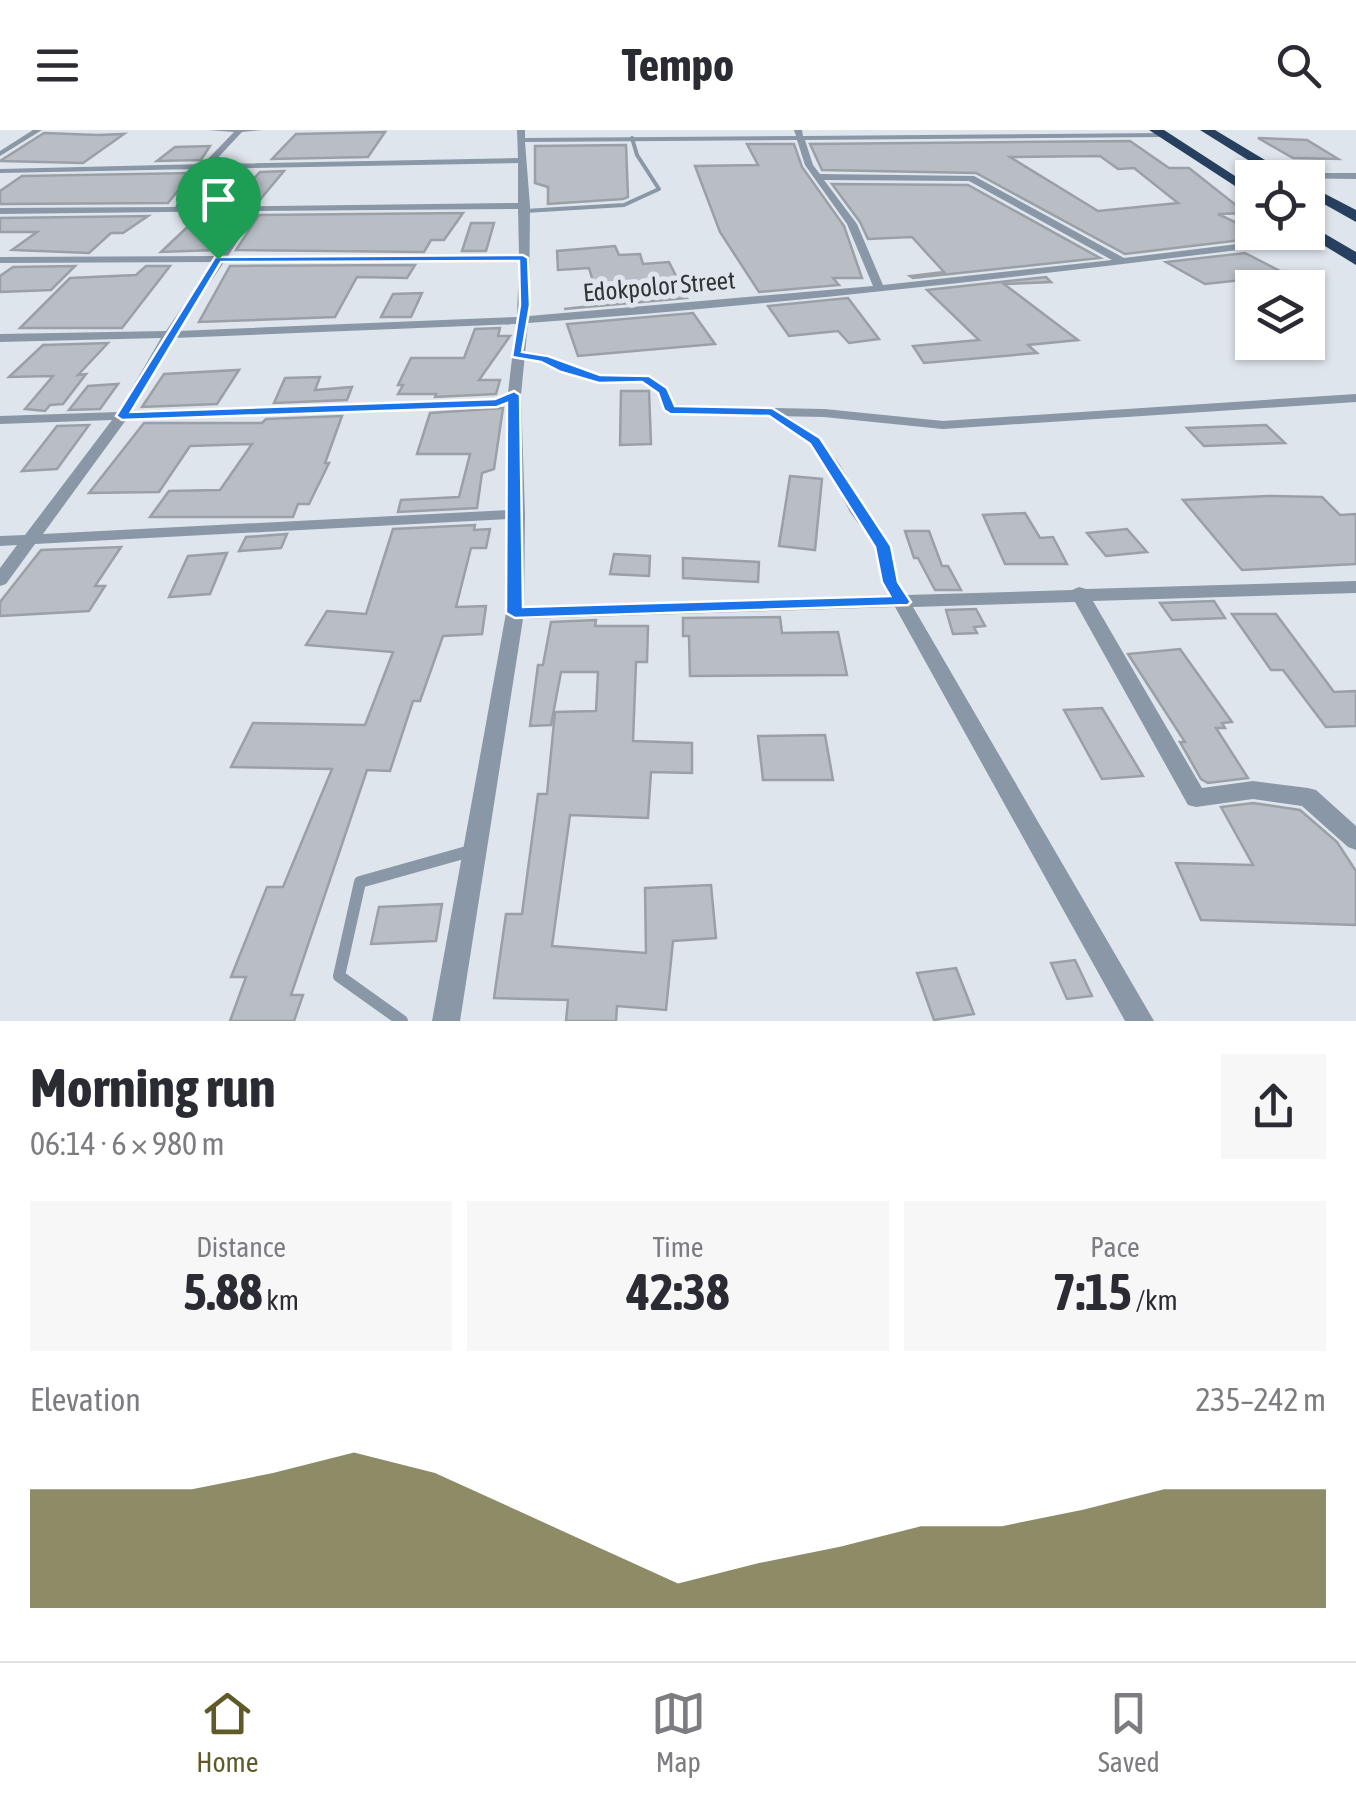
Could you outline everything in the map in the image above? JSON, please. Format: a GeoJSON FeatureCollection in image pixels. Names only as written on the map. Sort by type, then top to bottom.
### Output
{"type":"FeatureCollection","features":[{"type":"Feature","properties":{"kind":"highway"},"geometry":{"type":"LineString","coordinates":[[1206,130],[1257,160]]}},
{"type":"Feature","properties":{"kind":"highway"},"geometry":{"type":"LineString","coordinates":[[1159,133],[1235,182]]}},
{"type":"Feature","properties":{"kind":"highway"},"geometry":{"type":"LineString","coordinates":[[1325,199],[1356,217]]}},
{"type":"Feature","properties":{"kind":"highway"},"geometry":{"type":"LineString","coordinates":[[1325,241],[1356,260]]}},
{"type":"Feature","properties":{"kind":"street"},"geometry":{"type":"LineString","coordinates":[[0,130],[22,130]]}},
{"type":"Feature","properties":{"kind":"street"},"geometry":{"type":"LineString","coordinates":[[0,154],[38,130]]}},
{"type":"Feature","properties":{"kind":"street"},"geometry":{"type":"LineString","coordinates":[[212,130],[258,130]]}},
{"type":"Feature","properties":{"kind":"street"},"geometry":{"type":"LineString","coordinates":[[177,210],[204,168],[240,130]]}},
{"type":"Feature","properties":{"kind":"street"},"geometry":{"type":"LineString","coordinates":[[799,133],[810,164],[852,224],[879,288]]}},
{"type":"Feature","properties":{"kind":"street"},"geometry":{"type":"LineString","coordinates":[[446,1021],[515,613],[514,395],[520,320],[525,305],[522,135],[1159,133]]}},
{"type":"Feature","properties":{"kind":"street"},"geometry":{"type":"LineString","coordinates":[[0,170],[522,160]]}},
{"type":"Feature","properties":{"kind":"street"},"geometry":{"type":"LineString","coordinates":[[1325,176],[1356,176]]}},
{"type":"Feature","properties":{"kind":"street"},"geometry":{"type":"LineString","coordinates":[[818,177],[971,178],[1124,262]]}},
{"type":"Feature","properties":{"kind":"street"},"geometry":{"type":"LineString","coordinates":[[0,211],[525,209]]}},
{"type":"Feature","properties":{"kind":"street"},"geometry":{"type":"LineString","coordinates":[[0,580],[122,416],[218,259],[254,210]]}},
{"type":"Feature","properties":{"kind":"street","name":"Edokpolor Street"},"geometry":{"type":"LineString","coordinates":[[0,338],[169,336],[520,320],[879,288],[1124,262],[1235,245]]}},
{"type":"Feature","properties":{"kind":"street"},"geometry":{"type":"LineString","coordinates":[[0,260],[523,258]]}},
{"type":"Feature","properties":{"kind":"street"},"geometry":{"type":"LineString","coordinates":[[0,420],[497,403],[514,395]]}},
{"type":"Feature","properties":{"kind":"street"},"geometry":{"type":"LineString","coordinates":[[772,412],[815,441],[883,546],[890,582],[1140,1021]]}},
{"type":"Feature","properties":{"kind":"street"},"geometry":{"type":"LineString","coordinates":[[0,542],[517,514]]}},
{"type":"Feature","properties":{"kind":"street"},"geometry":{"type":"LineString","coordinates":[[515,613],[1349,587],[1356,603]]}},
{"type":"Feature","properties":{"kind":"street"},"geometry":{"type":"LineString","coordinates":[[1079,593],[1196,798],[1253,790],[1308,797],[1356,840]]}},
{"type":"Feature","properties":{"kind":"lane"},"geometry":{"type":"LineString","coordinates":[[525,209],[624,205],[660,188],[637,154],[630,134]]}},
{"type":"Feature","properties":{"kind":"lane"},"geometry":{"type":"LineString","coordinates":[[516,355],[544,358],[565,370],[599,379],[645,378],[663,391],[670,410],[772,412],[943,426],[1356,398]]}},
{"type":"Feature","properties":{"kind":"lane"},"geometry":{"type":"LineString","coordinates":[[402,1021],[340,976],[360,882],[475,849]]}},
{"type":"Feature","properties":{"kind":"building"},"geometry":{"type":"Polygon","coordinates":[[[385,132],[368,157],[272,159],[296,134],[385,132]]]}},
{"type":"Feature","properties":{"kind":"building"},"geometry":{"type":"Polygon","coordinates":[[[44,133],[124,134],[83,163],[0,161],[44,133]]]}},
{"type":"Feature","properties":{"kind":"building"},"geometry":{"type":"Polygon","coordinates":[[[1258,138],[1307,140],[1338,159],[1293,158],[1258,138]]]}},
{"type":"Feature","properties":{"kind":"building"},"geometry":{"type":"Polygon","coordinates":[[[1130,141],[1169,168],[1189,168],[1235,204],[1235,213],[1218,214],[1235,222],[1235,241],[1125,254],[976,173],[822,170],[810,144],[1130,141]],[[1100,156],[1010,157],[1098,211],[1178,203],[1134,168],[1118,169],[1100,156]]]}},
{"type":"Feature","properties":{"kind":"building"},"geometry":{"type":"Polygon","coordinates":[[[747,144],[794,144],[802,167],[844,226],[862,278],[833,278],[839,285],[759,292],[720,232],[695,166],[758,165],[747,144]]]}},
{"type":"Feature","properties":{"kind":"building"},"geometry":{"type":"Polygon","coordinates":[[[626,145],[628,197],[548,204],[548,187],[535,183],[535,146],[626,145]]]}},
{"type":"Feature","properties":{"kind":"building"},"geometry":{"type":"Polygon","coordinates":[[[210,146],[201,160],[157,161],[175,147],[210,146]]]}},
{"type":"Feature","properties":{"kind":"building"},"geometry":{"type":"Polygon","coordinates":[[[284,171],[258,202],[214,203],[226,192],[242,191],[260,172],[284,171]]]}},
{"type":"Feature","properties":{"kind":"building"},"geometry":{"type":"Polygon","coordinates":[[[192,173],[168,203],[0,204],[0,191],[22,176],[192,173]]]}},
{"type":"Feature","properties":{"kind":"building"},"geometry":{"type":"Polygon","coordinates":[[[832,184],[968,185],[1100,258],[913,278],[910,276],[944,272],[912,237],[868,239],[832,184]]]}},
{"type":"Feature","properties":{"kind":"building"},"geometry":{"type":"Polygon","coordinates":[[[463,213],[444,240],[431,240],[424,252],[236,250],[259,215],[463,213]]]}},
{"type":"Feature","properties":{"kind":"building"},"geometry":{"type":"Polygon","coordinates":[[[200,215],[241,215],[216,250],[161,252],[200,215]]]}},
{"type":"Feature","properties":{"kind":"building"},"geometry":{"type":"Polygon","coordinates":[[[148,216],[123,233],[111,233],[89,253],[12,250],[37,232],[0,232],[0,218],[148,216]]]}},
{"type":"Feature","properties":{"kind":"building"},"geometry":{"type":"Polygon","coordinates":[[[471,223],[494,223],[486,251],[462,251],[471,223]]]}},
{"type":"Feature","properties":{"kind":"building"},"geometry":{"type":"Polygon","coordinates":[[[615,246],[619,255],[640,254],[643,264],[669,262],[687,298],[564,309],[600,305],[589,268],[558,270],[557,251],[615,246]]]}},
{"type":"Feature","properties":{"kind":"building"},"geometry":{"type":"Polygon","coordinates":[[[1245,253],[1278,270],[1235,270],[1235,281],[1205,284],[1166,262],[1245,253]]]}},
{"type":"Feature","properties":{"kind":"building"},"geometry":{"type":"Polygon","coordinates":[[[415,265],[407,278],[357,277],[335,317],[199,322],[230,266],[415,265]]]}},
{"type":"Feature","properties":{"kind":"building"},"geometry":{"type":"Polygon","coordinates":[[[75,266],[51,290],[0,292],[0,276],[13,267],[75,266]]]}},
{"type":"Feature","properties":{"kind":"building"},"geometry":{"type":"Polygon","coordinates":[[[146,266],[170,266],[122,328],[20,328],[70,278],[136,275],[146,266]]]}},
{"type":"Feature","properties":{"kind":"building"},"geometry":{"type":"Polygon","coordinates":[[[1046,277],[1051,282],[1004,284],[1078,340],[1028,345],[1037,353],[924,363],[913,346],[979,340],[927,290],[1046,277]]]}},
{"type":"Feature","properties":{"kind":"building"},"geometry":{"type":"Polygon","coordinates":[[[422,293],[411,317],[381,317],[393,294],[422,293]]]}},
{"type":"Feature","properties":{"kind":"building"},"geometry":{"type":"Polygon","coordinates":[[[848,298],[879,339],[849,343],[838,331],[789,336],[768,306],[848,298]]]}},
{"type":"Feature","properties":{"kind":"building"},"geometry":{"type":"Polygon","coordinates":[[[693,313],[715,344],[578,356],[567,324],[693,313]]]}},
{"type":"Feature","properties":{"kind":"building"},"geometry":{"type":"Polygon","coordinates":[[[500,328],[498,336],[510,336],[479,380],[500,380],[496,394],[398,394],[403,385],[398,385],[411,358],[464,358],[475,329],[500,328]]]}},
{"type":"Feature","properties":{"kind":"building"},"geometry":{"type":"Polygon","coordinates":[[[108,343],[78,375],[86,374],[63,404],[50,405],[45,411],[25,409],[53,376],[9,377],[43,345],[108,343]]]}},
{"type":"Feature","properties":{"kind":"building"},"geometry":{"type":"Polygon","coordinates":[[[239,370],[217,404],[142,407],[164,374],[239,370]]]}},
{"type":"Feature","properties":{"kind":"building"},"geometry":{"type":"Polygon","coordinates":[[[320,377],[315,390],[352,387],[347,400],[274,403],[285,378],[320,377]]]}},
{"type":"Feature","properties":{"kind":"building"},"geometry":{"type":"Polygon","coordinates":[[[118,384],[100,409],[69,410],[88,386],[118,384]]]}},
{"type":"Feature","properties":{"kind":"building"},"geometry":{"type":"Polygon","coordinates":[[[621,391],[649,391],[651,444],[620,445],[621,391]]]}},
{"type":"Feature","properties":{"kind":"building"},"geometry":{"type":"Polygon","coordinates":[[[503,408],[494,469],[482,473],[477,508],[398,512],[401,500],[459,497],[470,454],[417,454],[430,413],[503,408]]]}},
{"type":"Feature","properties":{"kind":"building"},"geometry":{"type":"Polygon","coordinates":[[[342,416],[325,463],[329,463],[309,504],[298,504],[293,517],[150,517],[169,491],[220,490],[252,444],[190,446],[159,492],[89,493],[144,423],[262,423],[266,419],[342,416]]]}},
{"type":"Feature","properties":{"kind":"building"},"geometry":{"type":"Polygon","coordinates":[[[89,425],[57,469],[22,471],[57,426],[89,425]]]}},
{"type":"Feature","properties":{"kind":"building"},"geometry":{"type":"Polygon","coordinates":[[[1266,425],[1285,443],[1204,446],[1187,428],[1266,425]]]}},
{"type":"Feature","properties":{"kind":"building"},"geometry":{"type":"Polygon","coordinates":[[[790,476],[822,479],[815,550],[779,546],[790,476]]]}},
{"type":"Feature","properties":{"kind":"building"},"geometry":{"type":"Polygon","coordinates":[[[1322,497],[1340,515],[1356,514],[1356,564],[1242,570],[1183,500],[1322,497]]]}},
{"type":"Feature","properties":{"kind":"building"},"geometry":{"type":"Polygon","coordinates":[[[1025,513],[1040,538],[1053,537],[1067,564],[1005,564],[983,515],[1025,513]]]}},
{"type":"Feature","properties":{"kind":"building"},"geometry":{"type":"Polygon","coordinates":[[[475,525],[474,530],[490,529],[486,548],[471,548],[456,607],[486,606],[482,634],[443,636],[420,701],[413,701],[390,771],[367,770],[291,995],[303,995],[294,1021],[230,1021],[246,977],[231,977],[267,887],[283,887],[332,769],[231,767],[253,723],[365,725],[393,652],[306,645],[327,611],[366,614],[393,529],[475,525]]]}},
{"type":"Feature","properties":{"kind":"building"},"geometry":{"type":"Polygon","coordinates":[[[1127,529],[1147,552],[1106,556],[1087,533],[1127,529]]]}},
{"type":"Feature","properties":{"kind":"building"},"geometry":{"type":"Polygon","coordinates":[[[905,531],[929,531],[942,566],[948,566],[961,590],[935,590],[918,558],[914,558],[905,531]]]}},
{"type":"Feature","properties":{"kind":"building"},"geometry":{"type":"Polygon","coordinates":[[[287,534],[281,548],[239,551],[246,537],[287,534]]]}},
{"type":"Feature","properties":{"kind":"building"},"geometry":{"type":"Polygon","coordinates":[[[121,547],[95,586],[105,586],[89,611],[0,616],[0,602],[41,550],[121,547]]]}},
{"type":"Feature","properties":{"kind":"building"},"geometry":{"type":"Polygon","coordinates":[[[227,553],[210,594],[169,597],[188,556],[227,553]]]}},
{"type":"Feature","properties":{"kind":"building"},"geometry":{"type":"Polygon","coordinates":[[[614,554],[650,556],[649,576],[610,574],[614,554]]]}},
{"type":"Feature","properties":{"kind":"building"},"geometry":{"type":"Polygon","coordinates":[[[683,558],[759,562],[758,582],[683,578],[683,558]]]}},
{"type":"Feature","properties":{"kind":"building"},"geometry":{"type":"Polygon","coordinates":[[[1214,601],[1225,618],[1172,620],[1160,603],[1214,601]]]}},
{"type":"Feature","properties":{"kind":"building"},"geometry":{"type":"Polygon","coordinates":[[[976,609],[985,626],[974,627],[977,633],[953,634],[946,610],[976,609]]]}},
{"type":"Feature","properties":{"kind":"building"},"geometry":{"type":"Polygon","coordinates":[[[1232,614],[1276,614],[1334,692],[1356,691],[1356,726],[1326,727],[1283,670],[1271,670],[1232,614]]]}},
{"type":"Feature","properties":{"kind":"building"},"geometry":{"type":"Polygon","coordinates":[[[780,617],[782,633],[838,632],[847,675],[690,676],[689,636],[683,636],[683,618],[780,617]]]}},
{"type":"Feature","properties":{"kind":"building"},"geometry":{"type":"Polygon","coordinates":[[[596,620],[595,626],[648,626],[647,662],[636,662],[633,741],[692,743],[692,773],[651,772],[648,818],[570,815],[552,946],[646,953],[645,888],[711,885],[716,938],[673,941],[666,1010],[617,1006],[616,1021],[566,1021],[568,1000],[494,998],[506,914],[522,914],[538,794],[547,794],[555,712],[596,711],[598,672],[561,672],[551,725],[530,726],[538,665],[543,665],[551,622],[596,620]]]}},
{"type":"Feature","properties":{"kind":"building"},"geometry":{"type":"Polygon","coordinates":[[[1180,649],[1232,722],[1222,723],[1225,728],[1216,728],[1248,778],[1208,783],[1201,779],[1180,742],[1185,742],[1128,654],[1180,649]]]}},
{"type":"Feature","properties":{"kind":"building"},"geometry":{"type":"Polygon","coordinates":[[[1102,708],[1143,776],[1102,779],[1064,710],[1102,708]]]}},
{"type":"Feature","properties":{"kind":"building"},"geometry":{"type":"Polygon","coordinates":[[[825,735],[833,780],[763,780],[758,736],[825,735]]]}},
{"type":"Feature","properties":{"kind":"building"},"geometry":{"type":"Polygon","coordinates":[[[1253,803],[1300,810],[1337,842],[1356,871],[1356,925],[1201,920],[1176,863],[1253,865],[1221,807],[1253,803]]]}},
{"type":"Feature","properties":{"kind":"building"},"geometry":{"type":"Polygon","coordinates":[[[442,904],[436,941],[371,944],[379,907],[442,904]]]}},
{"type":"Feature","properties":{"kind":"building"},"geometry":{"type":"Polygon","coordinates":[[[1075,960],[1092,996],[1067,999],[1051,963],[1075,960]]]}},
{"type":"Feature","properties":{"kind":"building"},"geometry":{"type":"Polygon","coordinates":[[[956,968],[974,1014],[934,1020],[917,973],[956,968]]]}},
{"type":"Feature","properties":{"kind":"route"},"geometry":{"type":"LineString","coordinates":[[523,258],[525,305],[516,355],[544,358],[565,370],[599,379],[645,378],[663,391],[670,410],[772,412],[815,441],[835,468],[858,512],[883,546],[890,582],[902,602],[515,613],[514,395],[497,403],[122,416],[218,259],[523,258]]}}]}
